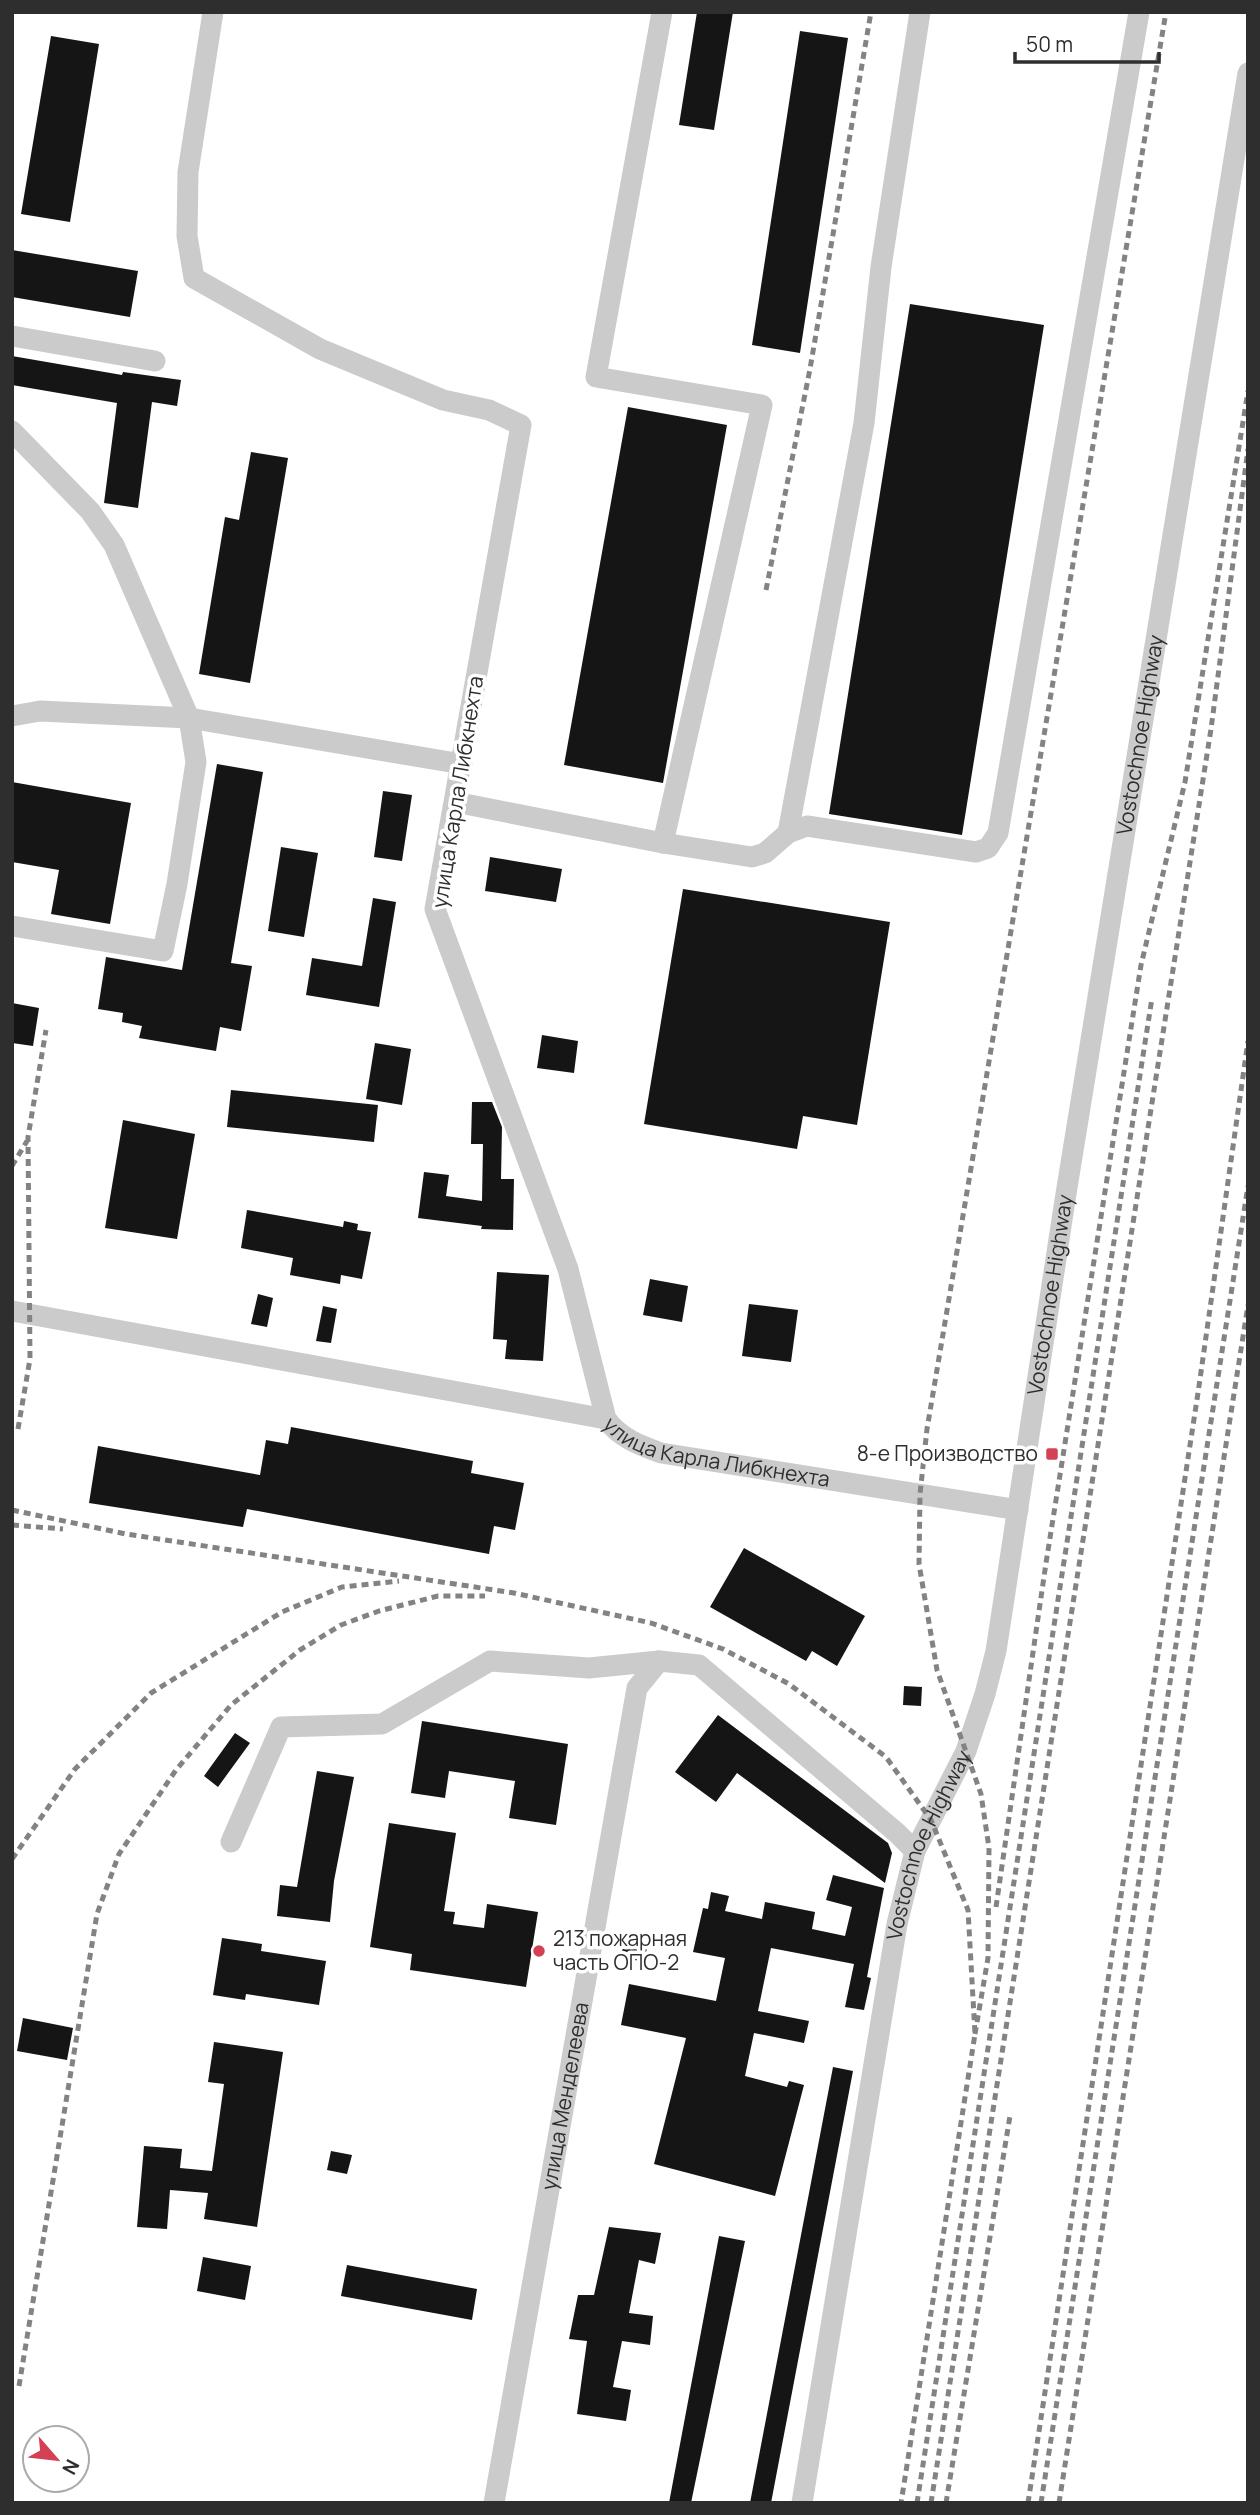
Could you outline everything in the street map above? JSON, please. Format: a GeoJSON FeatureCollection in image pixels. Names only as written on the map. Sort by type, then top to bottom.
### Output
{"type":"FeatureCollection","features":[{"type":"Feature","properties":{"kind":"street","name":"улица Карла Либкнехта"},"geometry":{"type":"LineString","coordinates":[[213,12],[188,172],[187,236],[194,278],[320,349],[443,400],[489,410],[521,425],[435,909],[568,1269],[606,1419],[614,1431],[661,1453],[1018,1510]]}},
{"type":"Feature","properties":{"kind":"street"},"geometry":{"type":"LineString","coordinates":[[662,12],[596,377],[762,405],[663,843]]}},
{"type":"Feature","properties":{"kind":"street"},"geometry":{"type":"LineString","coordinates":[[788,833],[864,423],[881,267],[920,12]]}},
{"type":"Feature","properties":{"kind":"street"},"geometry":{"type":"LineString","coordinates":[[455,802],[663,843],[752,857],[765,853],[788,833],[807,827],[976,852],[988,848],[998,833],[1139,12]]}},
{"type":"Feature","properties":{"kind":"street","name":"Vostochnoe Highway"},"geometry":{"type":"LineString","coordinates":[[802,2503],[897,1924],[915,1851],[966,1751],[985,1694],[1006,1595],[1068,1187],[1248,73]]}},
{"type":"Feature","properties":{"kind":"street"},"geometry":{"type":"LineString","coordinates":[[12,336],[155,361]]}},
{"type":"Feature","properties":{"kind":"street"},"geometry":{"type":"LineString","coordinates":[[12,431],[90,511],[114,545],[189,718],[196,762],[177,884],[163,951],[12,926]]}},
{"type":"Feature","properties":{"kind":"street"},"geometry":{"type":"LineString","coordinates":[[12,716],[40,710],[189,718],[462,764]]}},
{"type":"Feature","properties":{"kind":"street"},"geometry":{"type":"LineString","coordinates":[[12,1311],[606,1419]]}},
{"type":"Feature","properties":{"kind":"street"},"geometry":{"type":"LineString","coordinates":[[231,1842],[281,1727],[383,1724],[490,1661],[589,1668],[659,1661],[699,1665],[915,1851]]}},
{"type":"Feature","properties":{"kind":"street","name":"улица Менделеева"},"geometry":{"type":"LineString","coordinates":[[494,2503],[637,1688],[659,1661]]}},
{"type":"Feature","properties":{"kind":"building"},"geometry":{"type":"Polygon","coordinates":[[[697,12],[733,12],[714,130],[679,125],[697,12]]]}},
{"type":"Feature","properties":{"kind":"building"},"geometry":{"type":"Polygon","coordinates":[[[800,31],[848,38],[800,353],[752,345],[800,31]]]}},
{"type":"Feature","properties":{"kind":"building"},"geometry":{"type":"Polygon","coordinates":[[[51,36],[99,44],[70,222],[21,214],[51,36]]]}},
{"type":"Feature","properties":{"kind":"building"},"geometry":{"type":"Polygon","coordinates":[[[12,250],[138,271],[130,317],[12,297],[12,250]]]}},
{"type":"Feature","properties":{"kind":"building"},"geometry":{"type":"Polygon","coordinates":[[[910,304],[1044,325],[962,835],[829,814],[910,304]]]}},
{"type":"Feature","properties":{"kind":"building"},"geometry":{"type":"Polygon","coordinates":[[[12,356],[122,375],[123,372],[181,380],[177,406],[152,402],[138,508],[104,503],[117,403],[12,385],[12,356]]]}},
{"type":"Feature","properties":{"kind":"building"},"geometry":{"type":"Polygon","coordinates":[[[628,407],[727,425],[663,783],[564,765],[628,407]]]}},
{"type":"Feature","properties":{"kind":"building"},"geometry":{"type":"Polygon","coordinates":[[[251,452],[288,458],[250,683],[199,674],[225,517],[239,520],[251,452]]]}},
{"type":"Feature","properties":{"kind":"building"},"geometry":{"type":"Polygon","coordinates":[[[217,764],[263,772],[231,963],[252,966],[241,1031],[220,1027],[216,1051],[139,1038],[142,1026],[122,1022],[123,1013],[98,1009],[106,957],[182,970],[217,764]]]}},
{"type":"Feature","properties":{"kind":"building"},"geometry":{"type":"Polygon","coordinates":[[[12,782],[131,803],[110,924],[51,914],[59,870],[12,862],[12,782]]]}},
{"type":"Feature","properties":{"kind":"building"},"geometry":{"type":"Polygon","coordinates":[[[383,791],[412,795],[402,861],[374,857],[383,791]]]}},
{"type":"Feature","properties":{"kind":"building"},"geometry":{"type":"Polygon","coordinates":[[[281,847],[318,853],[304,937],[268,931],[281,847]]]}},
{"type":"Feature","properties":{"kind":"building"},"geometry":{"type":"Polygon","coordinates":[[[490,857],[562,869],[556,902],[485,891],[490,857]]]}},
{"type":"Feature","properties":{"kind":"building"},"geometry":{"type":"Polygon","coordinates":[[[683,889],[890,922],[857,1125],[803,1116],[797,1149],[644,1124],[683,889]]]}},
{"type":"Feature","properties":{"kind":"building"},"geometry":{"type":"Polygon","coordinates":[[[373,898],[396,902],[379,1007],[306,995],[312,958],[362,966],[373,898]]]}},
{"type":"Feature","properties":{"kind":"building"},"geometry":{"type":"Polygon","coordinates":[[[12,1003],[39,1008],[33,1046],[12,1043],[12,1003]]]}},
{"type":"Feature","properties":{"kind":"building"},"geometry":{"type":"Polygon","coordinates":[[[542,1035],[578,1041],[574,1073],[537,1068],[542,1035]]]}},
{"type":"Feature","properties":{"kind":"building"},"geometry":{"type":"Polygon","coordinates":[[[375,1043],[411,1049],[402,1105],[366,1099],[375,1043]]]}},
{"type":"Feature","properties":{"kind":"building"},"geometry":{"type":"Polygon","coordinates":[[[231,1090],[378,1105],[374,1142],[227,1127],[231,1090]]]}},
{"type":"Feature","properties":{"kind":"building"},"geometry":{"type":"Polygon","coordinates":[[[472,1102],[492,1102],[502,1127],[501,1179],[514,1179],[513,1230],[481,1229],[482,1226],[418,1218],[424,1172],[449,1175],[446,1196],[482,1201],[483,1144],[471,1144],[472,1102]]]}},
{"type":"Feature","properties":{"kind":"building"},"geometry":{"type":"Polygon","coordinates":[[[123,1120],[195,1134],[177,1239],[105,1228],[123,1120]]]}},
{"type":"Feature","properties":{"kind":"building"},"geometry":{"type":"Polygon","coordinates":[[[247,1210],[343,1227],[344,1221],[358,1224],[357,1230],[371,1232],[362,1279],[341,1275],[340,1284],[290,1275],[293,1258],[241,1248],[247,1210]]]}},
{"type":"Feature","properties":{"kind":"building"},"geometry":{"type":"Polygon","coordinates":[[[497,1272],[549,1275],[543,1361],[505,1359],[507,1340],[493,1339],[497,1272]]]}},
{"type":"Feature","properties":{"kind":"building"},"geometry":{"type":"Polygon","coordinates":[[[650,1279],[688,1286],[682,1322],[643,1315],[650,1279]]]}},
{"type":"Feature","properties":{"kind":"building"},"geometry":{"type":"Polygon","coordinates":[[[258,1294],[273,1298],[267,1327],[251,1324],[258,1294]]]}},
{"type":"Feature","properties":{"kind":"building"},"geometry":{"type":"Polygon","coordinates":[[[749,1304],[798,1310],[791,1362],[742,1356],[749,1304]]]}},
{"type":"Feature","properties":{"kind":"building"},"geometry":{"type":"Polygon","coordinates":[[[323,1306],[337,1309],[331,1343],[316,1341],[323,1306]]]}},
{"type":"Feature","properties":{"kind":"building"},"geometry":{"type":"Polygon","coordinates":[[[291,1427],[473,1461],[471,1473],[524,1483],[515,1530],[494,1526],[489,1554],[247,1509],[243,1527],[89,1503],[98,1446],[260,1475],[266,1440],[288,1444],[291,1427]]]}},
{"type":"Feature","properties":{"kind":"building"},"geometry":{"type":"Polygon","coordinates":[[[744,1548],[865,1616],[837,1666],[812,1651],[806,1661],[710,1607],[744,1548]]]}},
{"type":"Feature","properties":{"kind":"building"},"geometry":{"type":"Polygon","coordinates":[[[904,1686],[922,1687],[921,1706],[903,1705],[904,1686]]]}},
{"type":"Feature","properties":{"kind":"building"},"geometry":{"type":"Polygon","coordinates":[[[718,1715],[888,1843],[892,1853],[885,1883],[737,1773],[716,1802],[675,1772],[718,1715]]]}},
{"type":"Feature","properties":{"kind":"building"},"geometry":{"type":"Polygon","coordinates":[[[422,1721],[568,1744],[556,1825],[509,1818],[515,1781],[449,1771],[445,1798],[411,1793],[422,1721]]]}},
{"type":"Feature","properties":{"kind":"building"},"geometry":{"type":"Polygon","coordinates":[[[235,1733],[250,1743],[218,1787],[204,1776],[235,1733]]]}},
{"type":"Feature","properties":{"kind":"building"},"geometry":{"type":"Polygon","coordinates":[[[317,1771],[354,1777],[334,1881],[330,1922],[277,1916],[280,1885],[297,1887],[317,1771]]]}},
{"type":"Feature","properties":{"kind":"building"},"geometry":{"type":"Polygon","coordinates":[[[389,1823],[456,1833],[444,1911],[455,1912],[453,1924],[484,1928],[487,1904],[538,1912],[526,1987],[410,1970],[412,1954],[370,1947],[389,1823]]]}},
{"type":"Feature","properties":{"kind":"building"},"geometry":{"type":"Polygon","coordinates":[[[833,1875],[884,1888],[867,1977],[871,1978],[864,2010],[845,2007],[854,1964],[771,1948],[758,2011],[809,2021],[804,2043],[754,2033],[745,2076],[787,2087],[789,2081],[804,2085],[775,2196],[654,2164],[686,2038],[621,2025],[629,1984],[716,2001],[725,1958],[693,1952],[703,1908],[708,1909],[711,1892],[729,1896],[725,1911],[762,1919],[765,1902],[815,1912],[812,1929],[845,1936],[852,1907],[826,1900],[833,1875]]]}},
{"type":"Feature","properties":{"kind":"building"},"geometry":{"type":"Polygon","coordinates":[[[625,1934],[649,1939],[644,1962],[621,1957],[625,1934]]]}},
{"type":"Feature","properties":{"kind":"building"},"geometry":{"type":"Polygon","coordinates":[[[222,1938],[262,1944],[261,1951],[326,1961],[319,2005],[246,1994],[245,2000],[213,1995],[222,1938]]]}},
{"type":"Feature","properties":{"kind":"building"},"geometry":{"type":"Polygon","coordinates":[[[23,2018],[73,2028],[67,2060],[17,2051],[23,2018]]]}},
{"type":"Feature","properties":{"kind":"building"},"geometry":{"type":"Polygon","coordinates":[[[214,2042],[283,2052],[257,2227],[204,2219],[208,2193],[170,2190],[167,2229],[137,2227],[144,2146],[182,2149],[180,2168],[212,2171],[224,2084],[208,2082],[214,2042]]]}},
{"type":"Feature","properties":{"kind":"building"},"geometry":{"type":"Polygon","coordinates":[[[833,2067],[853,2071],[771,2503],[750,2503],[833,2067]]]}},
{"type":"Feature","properties":{"kind":"building"},"geometry":{"type":"Polygon","coordinates":[[[331,2151],[352,2155],[347,2174],[327,2170],[331,2151]]]}},
{"type":"Feature","properties":{"kind":"building"},"geometry":{"type":"Polygon","coordinates":[[[609,2227],[661,2233],[655,2264],[639,2260],[629,2313],[653,2316],[650,2345],[622,2341],[613,2387],[631,2390],[626,2421],[577,2414],[587,2341],[569,2339],[578,2295],[594,2295],[609,2227]]]}},
{"type":"Feature","properties":{"kind":"building"},"geometry":{"type":"Polygon","coordinates":[[[719,2236],[745,2241],[691,2503],[669,2503],[719,2236]]]}},
{"type":"Feature","properties":{"kind":"building"},"geometry":{"type":"Polygon","coordinates":[[[203,2257],[251,2266],[245,2300],[197,2291],[203,2257]]]}},
{"type":"Feature","properties":{"kind":"building"},"geometry":{"type":"Polygon","coordinates":[[[347,2265],[477,2289],[472,2320],[341,2296],[347,2265]]]}},
{"type":"Feature","properties":{"kind":"railway"},"geometry":{"type":"LineString","coordinates":[[766,590],[810,369],[871,12]]}},
{"type":"Feature","properties":{"kind":"railway"},"geometry":{"type":"LineString","coordinates":[[975,2034],[988,1958],[989,1848],[981,1794],[937,1670],[919,1564],[920,1494],[927,1429],[1166,12]]}},
{"type":"Feature","properties":{"kind":"railway"},"geometry":{"type":"LineString","coordinates":[[996,1907],[1046,1563],[1141,965],[1185,782],[1248,391]]}},
{"type":"Feature","properties":{"kind":"railway"},"geometry":{"type":"LineString","coordinates":[[931,2503],[1211,729],[1248,449]]}},
{"type":"Feature","properties":{"kind":"railway"},"geometry":{"type":"LineString","coordinates":[[917,2503],[1152,998]]}},
{"type":"Feature","properties":{"kind":"railway"},"geometry":{"type":"LineString","coordinates":[[18,1429],[30,1359],[28,1137],[46,1030]]}},
{"type":"Feature","properties":{"kind":"railway"},"geometry":{"type":"LineString","coordinates":[[1028,2503],[1198,1393],[1248,1041]]}},
{"type":"Feature","properties":{"kind":"railway"},"geometry":{"type":"LineString","coordinates":[[12,1166],[27,1141]]}},
{"type":"Feature","properties":{"kind":"railway"},"geometry":{"type":"LineString","coordinates":[[1041,2503],[1248,1186]]}},
{"type":"Feature","properties":{"kind":"railway"},"geometry":{"type":"LineString","coordinates":[[1059,2503],[1248,1305]]}},
{"type":"Feature","properties":{"kind":"railway"},"geometry":{"type":"LineString","coordinates":[[12,1510],[126,1534],[514,1593],[651,1623],[723,1649],[789,1684],[886,1757],[931,1820],[968,1910],[975,2034],[901,2503]]}},
{"type":"Feature","properties":{"kind":"railway"},"geometry":{"type":"LineString","coordinates":[[12,1525],[63,1529]]}},
{"type":"Feature","properties":{"kind":"railway"},"geometry":{"type":"LineString","coordinates":[[12,1859],[75,1769],[151,1693],[282,1612],[342,1587],[399,1581]]}},
{"type":"Feature","properties":{"kind":"railway"},"geometry":{"type":"LineString","coordinates":[[19,2386],[97,1914],[119,1854],[176,1770],[231,1705],[300,1650],[341,1625],[379,1611],[438,1596],[485,1596]]}},
{"type":"Feature","properties":{"kind":"railway"},"geometry":{"type":"LineString","coordinates":[[946,2503],[1010,2116]]}},
{"type":"Feature","properties":{"kind":"place","name":"8-е Производство"},"geometry":{"type":"Point","coordinates":[1052,1454]}},
{"type":"Feature","properties":{"kind":"place","name":"213 пожарная часть ОПО-2"},"geometry":{"type":"Point","coordinates":[539,1951]}}]}
